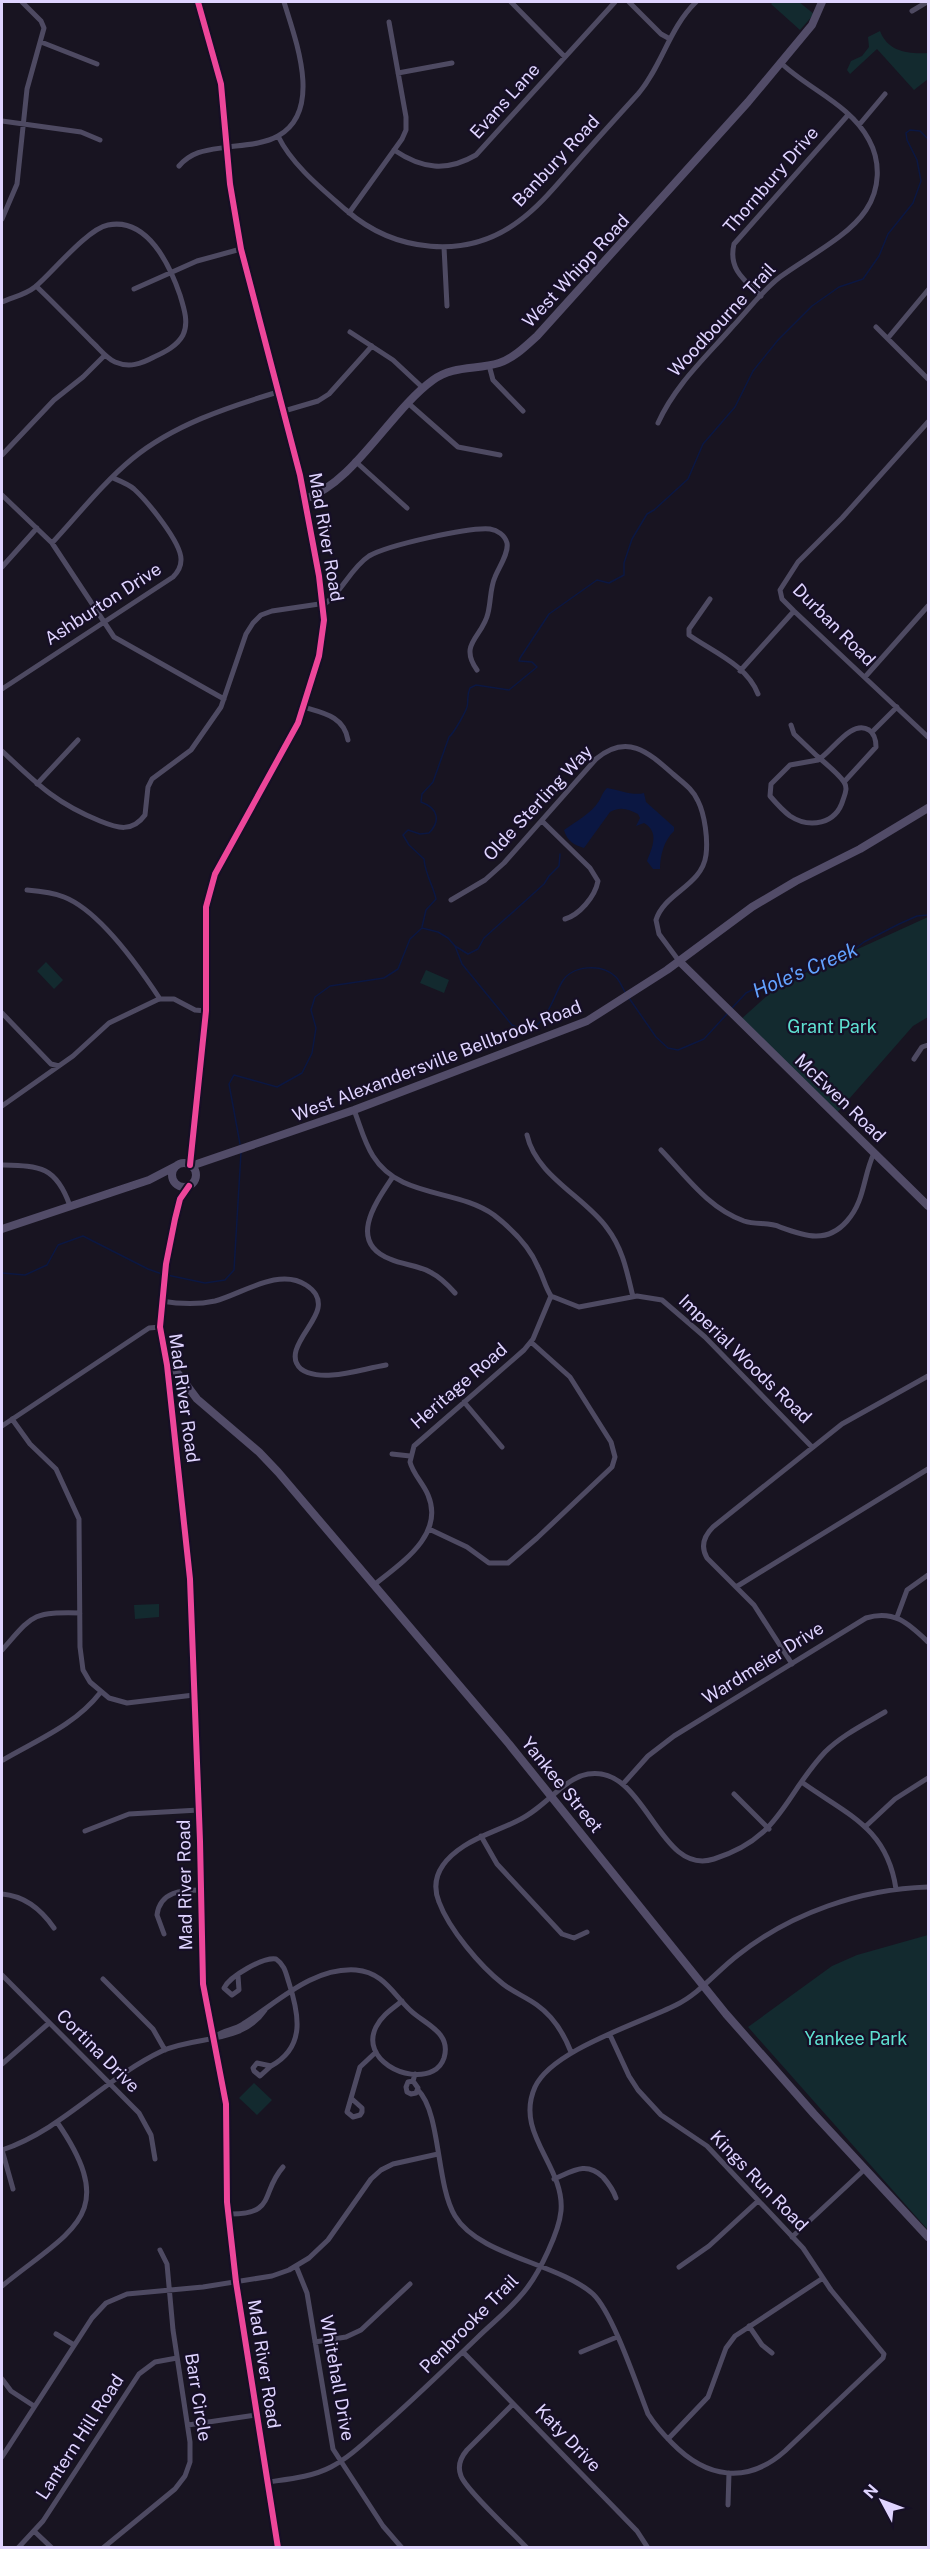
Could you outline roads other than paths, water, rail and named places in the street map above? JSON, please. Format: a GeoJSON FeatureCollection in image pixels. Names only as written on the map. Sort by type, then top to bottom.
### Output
{"type":"FeatureCollection","features":[{"type":"Feature","properties":{"kind":"street"},"geometry":{"type":"LineString","coordinates":[[2,219],[17,184],[27,89],[43,24],[22,2]]}},
{"type":"Feature","properties":{"kind":"street","name":"Mad River Road"},"geometry":{"type":"LineString","coordinates":[[190,1165],[191,1135],[206,1011],[208,956],[206,916],[212,882],[289,740],[303,707],[322,642],[323,604],[305,499],[241,249],[230,184],[221,84],[198,2]]}},
{"type":"Feature","properties":{"kind":"street"},"geometry":{"type":"LineString","coordinates":[[179,166],[194,152],[278,136],[298,117],[304,94],[294,38],[284,2]]}},
{"type":"Feature","properties":{"kind":"street"},"geometry":{"type":"LineString","coordinates":[[510,2],[566,57]]}},
{"type":"Feature","properties":{"kind":"street","name":"Evans Lane"},"geometry":{"type":"LineString","coordinates":[[394,150],[413,162],[426,166],[449,166],[466,160],[483,149],[615,2]]}},
{"type":"Feature","properties":{"kind":"street"},"geometry":{"type":"LineString","coordinates":[[629,2],[661,34],[670,39]]}},
{"type":"Feature","properties":{"kind":"street","name":"Banbury Road"},"geometry":{"type":"LineString","coordinates":[[278,136],[294,160],[349,213],[367,226],[395,240],[423,246],[444,247],[472,243],[494,236],[532,211],[648,82],[680,21],[696,2]]}},
{"type":"Feature","properties":{"kind":"street","name":"West Whipp Road"},"geometry":{"type":"LineString","coordinates":[[305,499],[324,489],[355,461],[423,388],[438,377],[451,370],[489,365],[512,357],[553,320],[781,63],[812,25],[822,2]]}},
{"type":"Feature","properties":{"kind":"street"},"geometry":{"type":"LineString","coordinates":[[912,11],[927,2]]}},
{"type":"Feature","properties":{"kind":"street"},"geometry":{"type":"LineString","coordinates":[[349,213],[404,135],[406,124],[389,22]]}},
{"type":"Feature","properties":{"kind":"street"},"geometry":{"type":"LineString","coordinates":[[40,42],[97,64]]}},
{"type":"Feature","properties":{"kind":"street"},"geometry":{"type":"LineString","coordinates":[[398,73],[452,63]]}},
{"type":"Feature","properties":{"kind":"street","name":"Woodbourne Trail"},"geometry":{"type":"LineString","coordinates":[[658,423],[673,394],[761,296],[781,276],[849,229],[870,204],[877,180],[876,159],[870,141],[859,125],[829,98],[795,76],[781,63]]}},
{"type":"Feature","properties":{"kind":"street"},"geometry":{"type":"LineString","coordinates":[[859,125],[885,94]]}},
{"type":"Feature","properties":{"kind":"street","name":"Thornbury Drive"},"geometry":{"type":"LineString","coordinates":[[761,296],[742,278],[734,266],[732,251],[736,240],[848,115]]}},
{"type":"Feature","properties":{"kind":"street"},"geometry":{"type":"LineString","coordinates":[[2,121],[81,132],[100,140]]}},
{"type":"Feature","properties":{"kind":"street"},"geometry":{"type":"LineString","coordinates":[[2,302],[36,286],[95,231],[112,225],[128,228],[149,240],[163,254],[172,271],[186,321],[183,335],[168,350],[138,364],[122,364],[105,355],[36,286]]}},
{"type":"Feature","properties":{"kind":"street"},"geometry":{"type":"LineString","coordinates":[[444,247],[447,306]]}},
{"type":"Feature","properties":{"kind":"street"},"geometry":{"type":"LineString","coordinates":[[134,289],[197,261],[241,249]]}},
{"type":"Feature","properties":{"kind":"street"},"geometry":{"type":"LineString","coordinates":[[888,338],[928,290]]}},
{"type":"Feature","properties":{"kind":"street"},"geometry":{"type":"LineString","coordinates":[[876,327],[928,379]]}},
{"type":"Feature","properties":{"kind":"street"},"geometry":{"type":"LineString","coordinates":[[350,332],[393,360],[423,388]]}},
{"type":"Feature","properties":{"kind":"street"},"geometry":{"type":"LineString","coordinates":[[284,411],[314,402],[329,394],[372,346]]}},
{"type":"Feature","properties":{"kind":"street"},"geometry":{"type":"LineString","coordinates":[[2,455],[54,400],[83,377],[105,355]]}},
{"type":"Feature","properties":{"kind":"street"},"geometry":{"type":"LineString","coordinates":[[489,365],[493,380],[522,411]]}},
{"type":"Feature","properties":{"kind":"street"},"geometry":{"type":"LineString","coordinates":[[52,543],[131,460],[166,437],[226,409],[278,392]]}},
{"type":"Feature","properties":{"kind":"street"},"geometry":{"type":"LineString","coordinates":[[408,404],[458,447],[500,455]]}},
{"type":"Feature","properties":{"kind":"street","name":"Durban Road"},"geometry":{"type":"LineString","coordinates":[[928,422],[842,518],[798,562],[780,590],[782,599],[794,611],[928,737]]}},
{"type":"Feature","properties":{"kind":"street"},"geometry":{"type":"LineString","coordinates":[[355,461],[407,508]]}},
{"type":"Feature","properties":{"kind":"street","name":"Ashburton Drive"},"geometry":{"type":"LineString","coordinates":[[2,689],[173,577],[179,568],[181,560],[179,551],[156,513],[133,489],[113,478]]}},
{"type":"Feature","properties":{"kind":"street"},"geometry":{"type":"LineString","coordinates":[[2,495],[52,543],[118,640],[224,699]]}},
{"type":"Feature","properties":{"kind":"street"},"geometry":{"type":"LineString","coordinates":[[2,567],[37,528]]}},
{"type":"Feature","properties":{"kind":"street","name":"Mad River Road"},"geometry":{"type":"LineString","coordinates":[[323,604],[332,597],[362,562],[379,552],[471,530],[489,529],[498,532],[504,537],[507,548],[494,579],[487,617],[470,645],[471,659],[477,670]]}},
{"type":"Feature","properties":{"kind":"street"},"geometry":{"type":"LineString","coordinates":[[710,599],[689,629],[689,635],[740,671],[752,683],[758,694]]}},
{"type":"Feature","properties":{"kind":"street"},"geometry":{"type":"LineString","coordinates":[[2,751],[37,784],[67,807],[123,828],[138,823],[145,815],[148,787],[153,778],[191,750],[214,720],[224,699],[246,634],[256,619],[272,611],[323,604]]}},
{"type":"Feature","properties":{"kind":"street"},"geometry":{"type":"LineString","coordinates":[[865,677],[928,606]]}},
{"type":"Feature","properties":{"kind":"street"},"geometry":{"type":"LineString","coordinates":[[740,671],[794,611]]}},
{"type":"Feature","properties":{"kind":"street"},"geometry":{"type":"LineString","coordinates":[[303,707],[338,720],[345,729],[348,740]]}},
{"type":"Feature","properties":{"kind":"street"},"geometry":{"type":"LineString","coordinates":[[872,732],[897,708]]}},
{"type":"Feature","properties":{"kind":"street"},"geometry":{"type":"LineString","coordinates":[[791,725],[794,734],[820,759],[844,782],[846,791],[839,810],[831,818],[816,823],[806,823],[794,818],[770,796],[771,784],[790,765],[820,759],[852,729],[863,727],[872,732],[876,743],[874,750],[844,782]]}},
{"type":"Feature","properties":{"kind":"street"},"geometry":{"type":"LineString","coordinates":[[37,784],[78,740]]}},
{"type":"Feature","properties":{"kind":"street","name":"Olde Sterling Way"},"geometry":{"type":"LineString","coordinates":[[451,900],[493,874],[596,759],[608,751],[621,747],[635,747],[647,752],[691,790],[701,810],[706,845],[704,864],[692,882],[662,909],[656,920],[659,934],[679,961]]}},
{"type":"Feature","properties":{"kind":"street","name":"West Alexandersville Bellbrook Road"},"geometry":{"type":"LineString","coordinates":[[178,1165],[190,1165],[255,1145],[576,1026],[617,1004],[752,907],[796,880],[860,849],[928,808]]}},
{"type":"Feature","properties":{"kind":"street"},"geometry":{"type":"LineString","coordinates":[[542,821],[590,868],[597,881],[592,896],[577,913],[565,919]]}},
{"type":"Feature","properties":{"kind":"street"},"geometry":{"type":"LineString","coordinates":[[27,890],[50,892],[69,899],[80,907],[129,954],[160,999]]}},
{"type":"Feature","properties":{"kind":"street","name":"McEwen Road"},"geometry":{"type":"LineString","coordinates":[[679,961],[928,1206]]}},
{"type":"Feature","properties":{"kind":"street"},"geometry":{"type":"LineString","coordinates":[[2,1106],[84,1047],[109,1023],[160,999],[174,999],[195,1010],[206,1011]]}},
{"type":"Feature","properties":{"kind":"street"},"geometry":{"type":"LineString","coordinates":[[2,1013],[51,1064],[59,1066]]}},
{"type":"Feature","properties":{"kind":"street"},"geometry":{"type":"LineString","coordinates":[[914,1059],[922,1047],[928,1045]]}},
{"type":"Feature","properties":{"kind":"street"},"geometry":{"type":"LineString","coordinates":[[354,1110],[373,1156],[392,1178],[420,1190],[462,1199],[493,1215],[515,1233],[530,1251],[551,1296]]}},
{"type":"Feature","properties":{"kind":"street","name":"Mad River Road"},"geometry":{"type":"LineString","coordinates":[[178,1165],[191,1135]]}},
{"type":"Feature","properties":{"kind":"street"},"geometry":{"type":"LineString","coordinates":[[527,1135],[531,1148],[545,1167],[600,1219],[616,1241],[627,1270],[633,1297]]}},
{"type":"Feature","properties":{"kind":"street"},"geometry":{"type":"LineString","coordinates":[[661,1150],[708,1200],[729,1214],[753,1224],[778,1225],[805,1236],[816,1237],[835,1232],[855,1212],[874,1153]]}},
{"type":"Feature","properties":{"kind":"street","name":"West Alexandersville Bellbrook Road"},"geometry":{"type":"LineString","coordinates":[[189,1185],[205,1167],[223,1156]]}},
{"type":"Feature","properties":{"kind":"street"},"geometry":{"type":"LineString","coordinates":[[2,1165],[30,1166],[46,1170],[61,1184],[70,1206]]}},
{"type":"Feature","properties":{"kind":"street"},"geometry":{"type":"LineString","coordinates":[[2,1229],[149,1180],[178,1165]]}},
{"type":"Feature","properties":{"kind":"street"},"geometry":{"type":"LineString","coordinates":[[175,1183],[172,1172],[178,1165]]}},
{"type":"Feature","properties":{"kind":"street"},"geometry":{"type":"LineString","coordinates":[[190,1165],[195,1177]]}},
{"type":"Feature","properties":{"kind":"street"},"geometry":{"type":"LineString","coordinates":[[392,1178],[370,1212],[367,1226],[374,1246],[387,1258],[433,1273],[455,1293]]}},
{"type":"Feature","properties":{"kind":"street"},"geometry":{"type":"LineString","coordinates":[[149,1180],[175,1183],[182,1187],[189,1185]]}},
{"type":"Feature","properties":{"kind":"street","name":"Mad River Road"},"geometry":{"type":"LineString","coordinates":[[175,1183],[175,1219]]}},
{"type":"Feature","properties":{"kind":"street","name":"Mad River Road"},"geometry":{"type":"LineString","coordinates":[[189,1185],[180,1198],[175,1219],[163,1281],[160,1327],[166,1358],[186,1534],[199,1810],[203,1977],[228,2123],[228,2214],[236,2282],[278,2547]]}},
{"type":"Feature","properties":{"kind":"street"},"geometry":{"type":"LineString","coordinates":[[161,1301],[176,1304],[200,1303],[221,1299],[271,1281],[286,1279],[299,1281],[312,1289],[318,1301],[317,1313],[296,1350],[296,1363],[302,1369],[328,1376],[386,1365]]}},
{"type":"Feature","properties":{"kind":"street","name":"Imperial Woods Road"},"geometry":{"type":"LineString","coordinates":[[551,1296],[579,1307],[633,1297],[657,1298],[678,1311],[812,1447]]}},
{"type":"Feature","properties":{"kind":"street","name":"Heritage Road"},"geometry":{"type":"LineString","coordinates":[[429,1529],[431,1512],[429,1498],[411,1466],[410,1456],[418,1441],[531,1342],[551,1296]]}},
{"type":"Feature","properties":{"kind":"street"},"geometry":{"type":"LineString","coordinates":[[2,1426],[149,1328],[160,1327]]}},
{"type":"Feature","properties":{"kind":"street"},"geometry":{"type":"LineString","coordinates":[[374,1585],[418,1547],[429,1529],[467,1547],[489,1563],[508,1563],[612,1467],[615,1457],[611,1442],[570,1377],[531,1342]]}},
{"type":"Feature","properties":{"kind":"street","name":"Yankee Street"},"geometry":{"type":"LineString","coordinates":[[166,1358],[197,1399],[259,1452],[278,1472],[552,1796],[702,1985],[790,2087],[928,2237]]}},
{"type":"Feature","properties":{"kind":"street"},"geometry":{"type":"LineString","coordinates":[[792,1664],[759,1612],[707,1558],[703,1550],[705,1537],[713,1527],[812,1447],[854,1417],[928,1376]]}},
{"type":"Feature","properties":{"kind":"street"},"geometry":{"type":"LineString","coordinates":[[464,1401],[502,1447]]}},
{"type":"Feature","properties":{"kind":"street"},"geometry":{"type":"LineString","coordinates":[[12,1419],[30,1444],[56,1469],[77,1513],[80,1524],[81,1661],[86,1676],[100,1693],[127,1703],[194,1695]]}},
{"type":"Feature","properties":{"kind":"street"},"geometry":{"type":"LineString","coordinates":[[392,1454],[410,1456]]}},
{"type":"Feature","properties":{"kind":"street"},"geometry":{"type":"LineString","coordinates":[[736,1587],[928,1469]]}},
{"type":"Feature","properties":{"kind":"street"},"geometry":{"type":"LineString","coordinates":[[928,1575],[907,1590],[897,1617],[910,1624],[928,1642]]}},
{"type":"Feature","properties":{"kind":"street"},"geometry":{"type":"LineString","coordinates":[[2,1650],[20,1628],[38,1616],[80,1613]]}},
{"type":"Feature","properties":{"kind":"street","name":"Wardmeier Drive"},"geometry":{"type":"LineString","coordinates":[[623,1784],[648,1756],[674,1736],[866,1618],[879,1615],[897,1617]]}},
{"type":"Feature","properties":{"kind":"street"},"geometry":{"type":"LineString","coordinates":[[3,1760],[72,1721],[89,1707],[100,1693]]}},
{"type":"Feature","properties":{"kind":"street"},"geometry":{"type":"LineString","coordinates":[[571,2052],[561,2031],[548,2014],[496,1978],[459,1936],[439,1904],[436,1881],[442,1865],[450,1856],[481,1836],[517,1821],[573,1779],[585,1774],[608,1775],[623,1784],[674,1847],[691,1859],[715,1859],[749,1844],[769,1829],[820,1759],[834,1744],[885,1712]]}},
{"type":"Feature","properties":{"kind":"street"},"geometry":{"type":"LineString","coordinates":[[866,1827],[884,1807],[928,1778]]}},
{"type":"Feature","properties":{"kind":"street"},"geometry":{"type":"LineString","coordinates":[[803,1783],[866,1827],[887,1855],[896,1889]]}},
{"type":"Feature","properties":{"kind":"street"},"geometry":{"type":"LineString","coordinates":[[734,1794],[769,1829]]}},
{"type":"Feature","properties":{"kind":"street"},"geometry":{"type":"LineString","coordinates":[[85,1831],[129,1814],[199,1810]]}},
{"type":"Feature","properties":{"kind":"street"},"geometry":{"type":"LineString","coordinates":[[481,1836],[497,1864],[562,1934],[574,1938],[587,1932]]}},
{"type":"Feature","properties":{"kind":"street","name":"Penbrooke Trail"},"geometry":{"type":"LineString","coordinates":[[268,2482],[316,2473],[342,2461],[423,2391],[524,2293],[559,2223],[561,2203],[554,2178],[534,2135],[530,2120],[530,2105],[534,2091],[541,2077],[552,2065],[571,2052],[678,2004],[744,1950],[796,1919],[850,1899],[896,1889],[928,1887]]}},
{"type":"Feature","properties":{"kind":"street"},"geometry":{"type":"LineString","coordinates":[[164,1934],[157,1915],[163,1900],[170,1894],[182,1890],[202,1890]]}},
{"type":"Feature","properties":{"kind":"street"},"geometry":{"type":"LineString","coordinates":[[2,1894],[17,1897],[31,1904],[54,1928]]}},
{"type":"Feature","properties":{"kind":"street"},"geometry":{"type":"LineString","coordinates":[[238,1976],[262,1960],[273,1958],[279,1961],[285,1969],[297,2010],[297,2031],[286,2053],[271,2066]]}},
{"type":"Feature","properties":{"kind":"street"},"geometry":{"type":"LineString","coordinates":[[13,2189],[2,2150],[24,2141],[57,2122],[145,2060],[185,2043],[214,2037],[220,2032],[242,2024],[291,1990],[309,1981],[332,1974],[347,1970],[360,1970],[378,1977],[402,2001],[415,2015],[438,2031],[445,2044],[445,2055],[438,2067],[425,2074],[415,2074],[387,2066],[376,2052],[373,2036],[376,2027],[384,2015],[402,2001]]}},
{"type":"Feature","properties":{"kind":"street","name":"Cortina Drive"},"geometry":{"type":"LineString","coordinates":[[2,1975],[143,2119],[151,2135],[155,2159]]}},
{"type":"Feature","properties":{"kind":"street"},"geometry":{"type":"LineString","coordinates":[[104,1979],[153,2029],[165,2050]]}},
{"type":"Feature","properties":{"kind":"street"},"geometry":{"type":"LineString","coordinates":[[2,2064],[49,2023]]}},
{"type":"Feature","properties":{"kind":"street","name":"Kings Run Road"},"geometry":{"type":"LineString","coordinates":[[610,2035],[633,2083],[655,2109],[707,2146],[792,2237],[884,2354],[883,2358],[779,2457],[753,2470],[729,2474]]}},
{"type":"Feature","properties":{"kind":"street"},"geometry":{"type":"LineString","coordinates":[[352,2099],[351,2094],[360,2067],[376,2052]]}},
{"type":"Feature","properties":{"kind":"street"},"geometry":{"type":"LineString","coordinates":[[415,2074],[413,2081],[406,2085],[407,2092],[413,2094],[418,2090]]}},
{"type":"Feature","properties":{"kind":"street"},"geometry":{"type":"LineString","coordinates":[[413,2081],[417,2083],[418,2090],[429,2109],[448,2201],[462,2225],[482,2240],[579,2285],[591,2293],[603,2307],[648,2414],[668,2439],[691,2461],[714,2471],[729,2474],[728,2505]]}},
{"type":"Feature","properties":{"kind":"street"},"geometry":{"type":"LineString","coordinates":[[2,2286],[69,2232],[79,2220],[86,2203],[88,2188],[83,2167],[57,2122]]}},
{"type":"Feature","properties":{"kind":"street"},"geometry":{"type":"LineString","coordinates":[[2,2457],[95,2313],[112,2299],[127,2294],[272,2276],[296,2266],[309,2258],[328,2240],[371,2179],[381,2170],[393,2164],[438,2154]]}},
{"type":"Feature","properties":{"kind":"street"},"geometry":{"type":"LineString","coordinates":[[228,2214],[248,2213],[260,2208],[267,2200],[276,2177],[283,2168]]}},
{"type":"Feature","properties":{"kind":"street"},"geometry":{"type":"LineString","coordinates":[[554,2178],[575,2169],[589,2168],[596,2171],[609,2184],[616,2198]]}},
{"type":"Feature","properties":{"kind":"street"},"geometry":{"type":"LineString","coordinates":[[792,2237],[865,2169]]}},
{"type":"Feature","properties":{"kind":"street"},"geometry":{"type":"LineString","coordinates":[[679,2267],[709,2246],[758,2201]]}},
{"type":"Feature","properties":{"kind":"street","name":"Barr Circle"},"geometry":{"type":"LineString","coordinates":[[103,2547],[181,2483],[191,2457],[167,2264],[160,2250]]}},
{"type":"Feature","properties":{"kind":"street","name":"Whitehall Drive"},"geometry":{"type":"LineString","coordinates":[[296,2266],[307,2293],[331,2440],[335,2451],[383,2526],[402,2547]]}},
{"type":"Feature","properties":{"kind":"street"},"geometry":{"type":"LineString","coordinates":[[668,2439],[708,2397],[726,2348],[735,2336],[823,2278]]}},
{"type":"Feature","properties":{"kind":"street"},"geometry":{"type":"LineString","coordinates":[[315,2342],[354,2335],[367,2326],[410,2284]]}},
{"type":"Feature","properties":{"kind":"street"},"geometry":{"type":"LineString","coordinates":[[749,2326],[762,2345],[772,2353]]}},
{"type":"Feature","properties":{"kind":"street"},"geometry":{"type":"LineString","coordinates":[[56,2334],[74,2345]]}},
{"type":"Feature","properties":{"kind":"street"},"geometry":{"type":"LineString","coordinates":[[581,2352],[617,2337]]}},
{"type":"Feature","properties":{"kind":"street","name":"Katy Drive"},"geometry":{"type":"LineString","coordinates":[[463,2352],[637,2531],[648,2547]]}},
{"type":"Feature","properties":{"kind":"street","name":"Lantern Hill Road"},"geometry":{"type":"LineString","coordinates":[[18,2547],[34,2531],[140,2374],[155,2362],[177,2358]]}},
{"type":"Feature","properties":{"kind":"street"},"geometry":{"type":"LineString","coordinates":[[2,2379],[11,2391],[34,2406]]}},
{"type":"Feature","properties":{"kind":"street"},"geometry":{"type":"LineString","coordinates":[[513,2404],[467,2450],[461,2458],[459,2470],[466,2485],[527,2547]]}},
{"type":"Feature","properties":{"kind":"street"},"geometry":{"type":"LineString","coordinates":[[188,2425],[256,2415]]}},
{"type":"Feature","properties":{"kind":"street"},"geometry":{"type":"LineString","coordinates":[[34,2531],[52,2547]]}},
{"type":"Feature","properties":{"kind":"water"},"geometry":{"type":"Polygon","coordinates":[[[607,788],[644,793],[646,802],[674,827],[674,831],[663,848],[660,869],[653,869],[647,861],[653,840],[652,831],[644,823],[636,826],[640,818],[638,814],[628,810],[618,809],[610,812],[584,848],[574,844],[567,837],[564,830],[592,809],[607,788]]]}},
{"type":"Feature","properties":{"kind":"waterway"},"geometry":{"type":"LineString","coordinates":[[422,927],[426,910],[436,899],[424,859],[409,845],[403,835],[408,830],[420,834],[429,833],[435,824],[436,815],[431,808],[421,802],[422,794],[433,782],[449,737],[466,710],[470,688],[476,685],[509,690],[537,667],[532,662],[519,661],[549,614],[597,580],[609,583],[624,575],[624,563],[632,539],[647,514],[688,479],[703,444],[735,407],[753,371],[778,340],[812,306],[839,287],[863,279],[879,256],[888,234],[913,203],[921,181],[917,160],[906,133],[910,130],[920,131],[928,139]]}},
{"type":"Feature","properties":{"kind":"waterway"},"geometry":{"type":"LineString","coordinates":[[455,946],[468,954],[478,949],[484,938],[544,884],[559,866],[560,854]]}},
{"type":"Feature","properties":{"kind":"waterway","name":"Hole's Creek"},"geometry":{"type":"LineString","coordinates":[[732,1008],[746,993],[772,980],[781,982],[814,967],[843,958],[864,942],[899,924],[917,916],[928,915]]}},
{"type":"Feature","properties":{"kind":"waterway"},"geometry":{"type":"LineString","coordinates":[[240,1144],[229,1084],[234,1075],[277,1087],[302,1073],[312,1053],[316,1028],[311,1010],[315,997],[330,986],[384,978],[398,969],[410,939],[422,928],[438,932],[448,938],[455,946],[462,964],[512,1025],[523,1029],[531,1028],[539,1023],[550,1008],[562,982],[567,976],[580,969],[595,968],[610,972],[626,994]]}},
{"type":"Feature","properties":{"kind":"waterway","name":"Hole's Creek"},"geometry":{"type":"LineString","coordinates":[[629,998],[656,1037],[668,1048],[678,1050],[704,1039],[727,1014]]}},
{"type":"Feature","properties":{"kind":"waterway"},"geometry":{"type":"LineString","coordinates":[[167,1275],[205,1283],[225,1280],[234,1270],[241,1152]]}},
{"type":"Feature","properties":{"kind":"waterway"},"geometry":{"type":"LineString","coordinates":[[2,1273],[25,1275],[47,1265],[58,1245],[83,1236],[162,1274]]}},
{"type":"Feature","properties":{"kind":"park label","name":"Grant Park"},"geometry":{"type":"Point","coordinates":[832,1027]}},
{"type":"Feature","properties":{"kind":"park label","name":"Yankee Park"},"geometry":{"type":"Point","coordinates":[856,2039]}}]}
